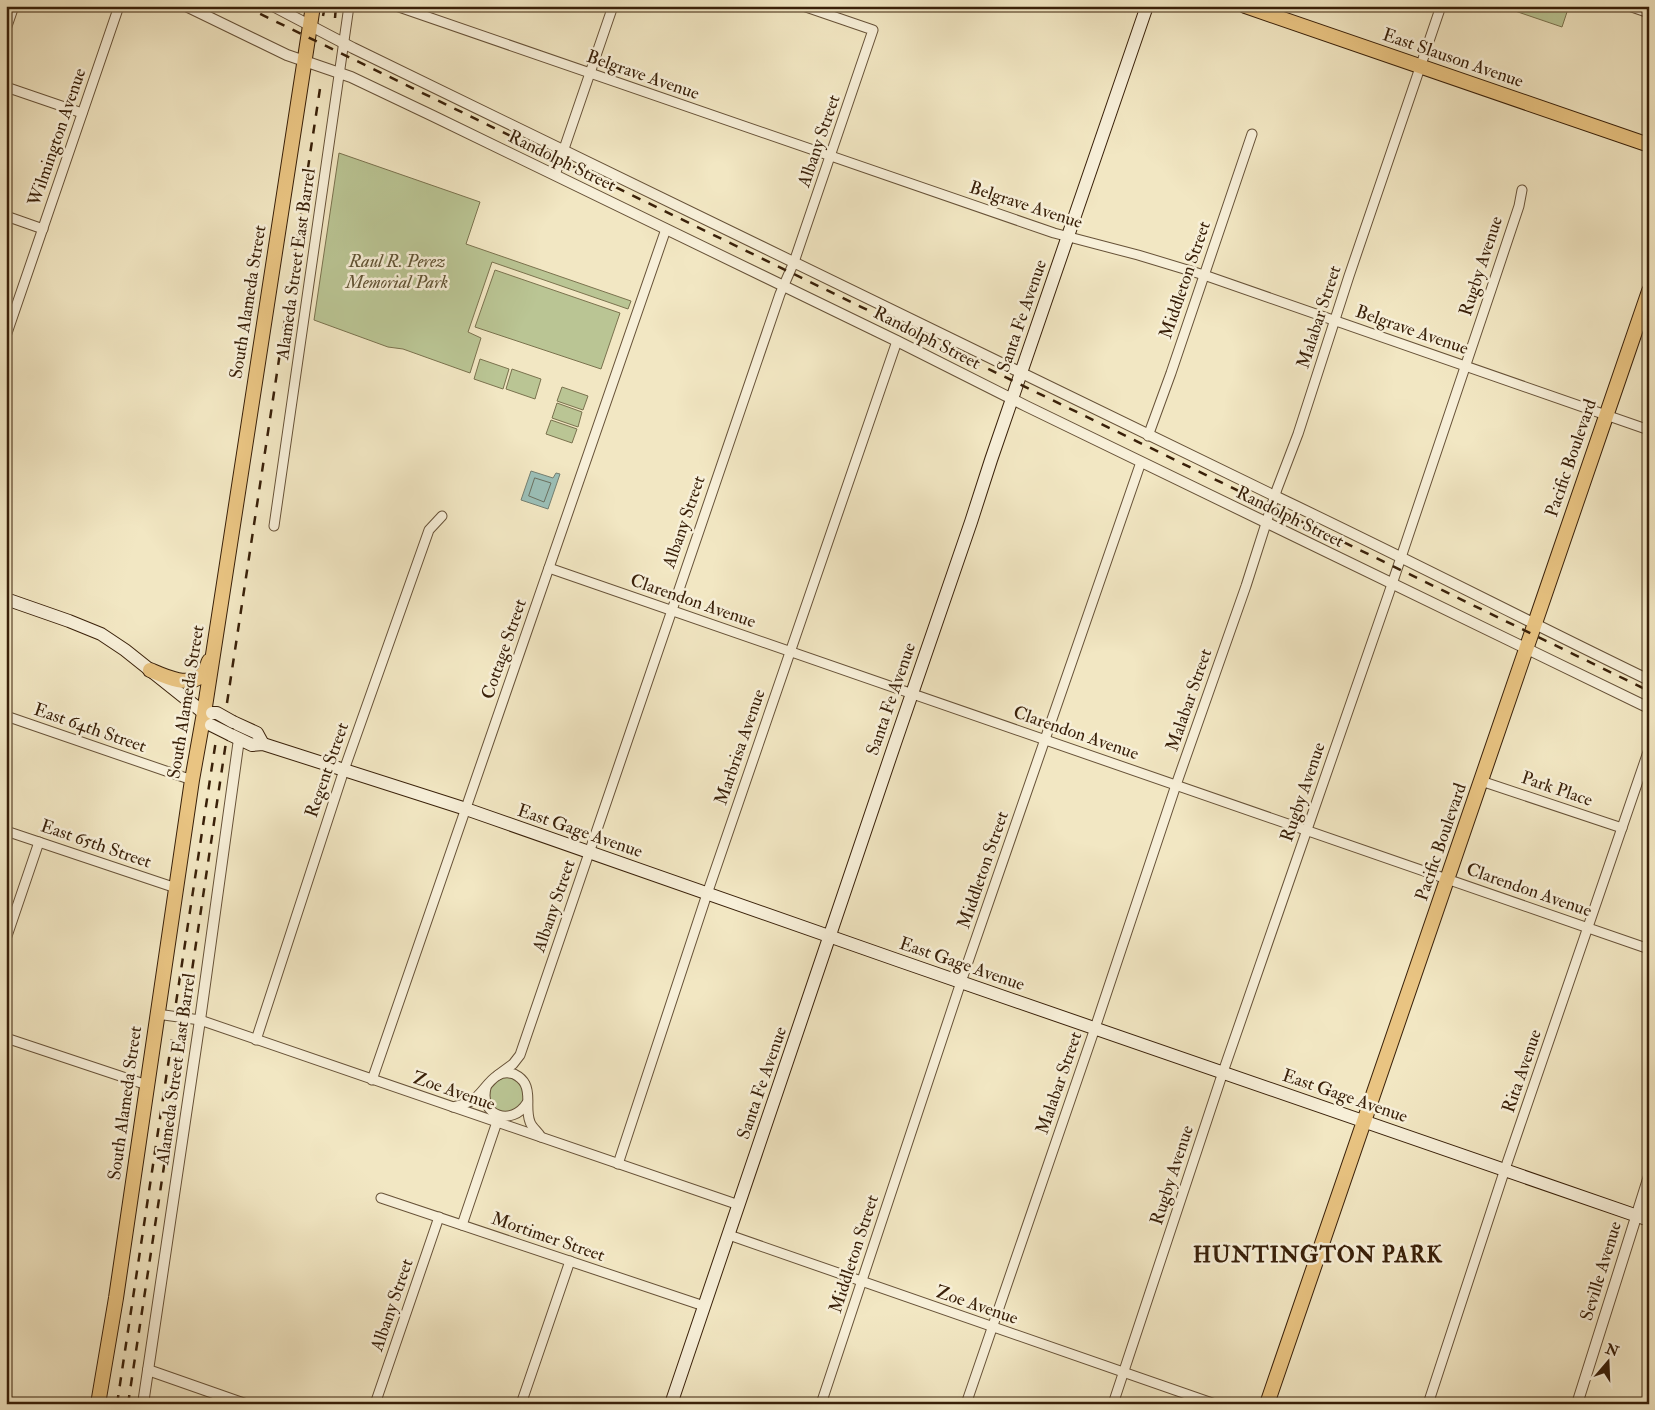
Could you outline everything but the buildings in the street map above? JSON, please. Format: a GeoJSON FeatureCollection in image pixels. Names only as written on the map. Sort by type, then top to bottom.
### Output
{"type":"FeatureCollection","features":[{"type":"Feature","properties":{"kind":"main road","name":"South Alameda Street"},"geometry":{"type":"LineString","coordinates":[[98,1404],[116,1298],[192,780],[209,717],[213,651],[313,6]]}},
{"type":"Feature","properties":{"kind":"main road","name":"Santa Fe Avenue"},"geometry":{"type":"LineString","coordinates":[[671,1404],[1067,236],[1147,6]]}},
{"type":"Feature","properties":{"kind":"main road","name":"East Slauson Avenue"},"geometry":{"type":"LineString","coordinates":[[1245,6],[1649,145]]}},
{"type":"Feature","properties":{"kind":"main road","name":"Pacific Boulevard"},"geometry":{"type":"LineString","coordinates":[[1267,1404],[1649,291]]}},
{"type":"Feature","properties":{"kind":"main road","name":"East Gage Avenue"},"geometry":{"type":"LineString","coordinates":[[6,599],[92,629],[110,639],[235,737],[252,745],[263,744],[466,809],[1649,1220]]}},
{"type":"Feature","properties":{"kind":"main road"},"geometry":{"type":"LineString","coordinates":[[150,670],[177,680],[187,681],[196,679],[203,674],[213,651]]}},
{"type":"Feature","properties":{"kind":"main road","name":"East Gage Avenue"},"geometry":{"type":"LineString","coordinates":[[209,717],[217,713],[257,733],[263,744]]}},
{"type":"Feature","properties":{"kind":"street"},"geometry":{"type":"LineString","coordinates":[[6,29],[14,6]]}},
{"type":"Feature","properties":{"kind":"street","name":"Wilmington Avenue"},"geometry":{"type":"LineString","coordinates":[[6,336],[119,6]]}},
{"type":"Feature","properties":{"kind":"street","name":"Randolph Street"},"geometry":{"type":"LineString","coordinates":[[186,6],[287,55],[351,77],[425,112],[783,285],[1012,400],[1649,708]]}},
{"type":"Feature","properties":{"kind":"street","name":"Randolph Street"},"geometry":{"type":"LineString","coordinates":[[273,6],[344,44],[1275,496],[1649,680]]}},
{"type":"Feature","properties":{"kind":"street","name":"Alameda Street East Barrel"},"geometry":{"type":"LineString","coordinates":[[274,526],[349,6]]}},
{"type":"Feature","properties":{"kind":"street","name":"Belgrave Avenue"},"geometry":{"type":"LineString","coordinates":[[396,6],[830,157],[1067,236],[1204,275],[1649,430]]}},
{"type":"Feature","properties":{"kind":"street"},"geometry":{"type":"LineString","coordinates":[[555,175],[613,6]]}},
{"type":"Feature","properties":{"kind":"street","name":"Albany Street"},"geometry":{"type":"LineString","coordinates":[[541,1138],[530,1122],[527,1103],[528,1091],[519,1064],[520,1055],[671,610],[783,285],[794,262],[872,30],[803,6]]}},
{"type":"Feature","properties":{"kind":"street","name":"Malabar Street"},"geometry":{"type":"LineString","coordinates":[[966,1404],[1176,785],[1298,434],[1334,320],[1441,6]]}},
{"type":"Feature","properties":{"kind":"street"},"geometry":{"type":"LineString","coordinates":[[1629,6],[1649,13]]}},
{"type":"Feature","properties":{"kind":"street"},"geometry":{"type":"LineString","coordinates":[[6,87],[82,113]]}},
{"type":"Feature","properties":{"kind":"street","name":"Middleton Street"},"geometry":{"type":"LineString","coordinates":[[1148,436],[1252,134]]}},
{"type":"Feature","properties":{"kind":"street","name":"Rugby Avenue"},"geometry":{"type":"LineString","coordinates":[[1112,1404],[1223,1072],[1392,584],[1519,206],[1522,190]]}},
{"type":"Feature","properties":{"kind":"street"},"geometry":{"type":"LineString","coordinates":[[6,216],[43,230]]}},
{"type":"Feature","properties":{"kind":"street","name":"Cottage Street"},"geometry":{"type":"LineString","coordinates":[[372,1080],[666,229]]}},
{"type":"Feature","properties":{"kind":"street","name":"Marbrisa Avenue"},"geometry":{"type":"LineString","coordinates":[[618,1164],[707,894],[897,341]]}},
{"type":"Feature","properties":{"kind":"street","name":"Middleton Street"},"geometry":{"type":"LineString","coordinates":[[821,1404],[961,982],[1141,462]]}},
{"type":"Feature","properties":{"kind":"street","name":"Regent Street"},"geometry":{"type":"LineString","coordinates":[[256,1040],[344,770],[429,530],[442,516]]}},
{"type":"Feature","properties":{"kind":"street","name":"Clarendon Avenue"},"geometry":{"type":"LineString","coordinates":[[549,568],[1649,949]]}},
{"type":"Feature","properties":{"kind":"street","name":"East 64th Street"},"geometry":{"type":"LineString","coordinates":[[6,716],[192,780]]}},
{"type":"Feature","properties":{"kind":"street","name":"Alameda Street East Barrel"},"geometry":{"type":"LineString","coordinates":[[143,1404],[200,1020],[235,737]]}},
{"type":"Feature","properties":{"kind":"street","name":"Rita Avenue"},"geometry":{"type":"LineString","coordinates":[[1428,1404],[1505,1170],[1649,749]]}},
{"type":"Feature","properties":{"kind":"street","name":"Park Place"},"geometry":{"type":"LineString","coordinates":[[1481,781],[1622,828]]}},
{"type":"Feature","properties":{"kind":"street","name":"East 65th Street"},"geometry":{"type":"LineString","coordinates":[[6,831],[176,888]]}},
{"type":"Feature","properties":{"kind":"street"},"geometry":{"type":"LineString","coordinates":[[6,939],[39,842]]}},
{"type":"Feature","properties":{"kind":"street","name":"Zoe Avenue"},"geometry":{"type":"LineString","coordinates":[[157,1014],[200,1020],[452,1107],[498,1119],[541,1138],[739,1206]]}},
{"type":"Feature","properties":{"kind":"street"},"geometry":{"type":"LineString","coordinates":[[6,1038],[147,1085]]}},
{"type":"Feature","properties":{"kind":"street","name":"Albany Street"},"geometry":{"type":"LineString","coordinates":[[452,1107],[471,1101],[486,1088],[490,1080],[513,1064],[520,1055]]}},
{"type":"Feature","properties":{"kind":"street"},"geometry":{"type":"LineString","coordinates":[[498,1075],[506,1073],[514,1075],[522,1079],[526,1085]]}},
{"type":"Feature","properties":{"kind":"street"},"geometry":{"type":"LineString","coordinates":[[486,1088],[487,1105],[498,1119]]}},
{"type":"Feature","properties":{"kind":"street"},"geometry":{"type":"LineString","coordinates":[[498,1119],[516,1115],[527,1103]]}},
{"type":"Feature","properties":{"kind":"street"},"geometry":{"type":"LineString","coordinates":[[462,1225],[498,1119]]}},
{"type":"Feature","properties":{"kind":"street","name":"Seville Avenue"},"geometry":{"type":"LineString","coordinates":[[1578,1404],[1635,1215],[1649,1176]]}},
{"type":"Feature","properties":{"kind":"street","name":"Mortimer Street"},"geometry":{"type":"LineString","coordinates":[[381,1198],[704,1306]]}},
{"type":"Feature","properties":{"kind":"street","name":"Albany Street"},"geometry":{"type":"LineString","coordinates":[[375,1404],[439,1217]]}},
{"type":"Feature","properties":{"kind":"street","name":"Zoe Avenue"},"geometry":{"type":"LineString","coordinates":[[729,1235],[862,1283],[1216,1404]]}},
{"type":"Feature","properties":{"kind":"street"},"geometry":{"type":"LineString","coordinates":[[521,1404],[570,1261]]}},
{"type":"Feature","properties":{"kind":"street"},"geometry":{"type":"LineString","coordinates":[[148,1370],[245,1404]]}},
{"type":"Feature","properties":{"kind":"green space"},"geometry":{"type":"Polygon","coordinates":[[[1513,6],[1569,6],[1562,27],[1512,10],[1513,6]]]}},
{"type":"Feature","properties":{"kind":"green space","name":"Raul R. Perez Memorial Park"},"geometry":{"type":"Polygon","coordinates":[[[339,153],[480,202],[466,244],[631,301],[628,309],[492,262],[468,332],[481,338],[470,373],[403,349],[388,347],[314,320],[339,153]]]}},
{"type":"Feature","properties":{"kind":"green space"},"geometry":{"type":"Polygon","coordinates":[[[495,270],[620,313],[601,369],[475,327],[495,270]]]}},
{"type":"Feature","properties":{"kind":"green space"},"geometry":{"type":"Polygon","coordinates":[[[480,359],[509,369],[503,389],[474,379],[480,359]]]}},
{"type":"Feature","properties":{"kind":"green space"},"geometry":{"type":"Polygon","coordinates":[[[512,369],[541,379],[535,399],[506,389],[512,369]]]}},
{"type":"Feature","properties":{"kind":"green space"},"geometry":{"type":"Polygon","coordinates":[[[562,387],[588,396],[583,410],[557,401],[562,387]]]}},
{"type":"Feature","properties":{"kind":"green space"},"geometry":{"type":"Polygon","coordinates":[[[557,403],[582,412],[578,427],[552,418],[557,403]]]}},
{"type":"Feature","properties":{"kind":"green space"},"geometry":{"type":"Polygon","coordinates":[[[551,420],[577,429],[572,443],[546,434],[551,420]]]}},
{"type":"Feature","properties":{"kind":"green space"},"geometry":{"type":"Polygon","coordinates":[[[507,1077],[519,1083],[525,1095],[519,1107],[507,1113],[495,1107],[489,1095],[495,1083],[507,1077]]]}},
{"type":"Feature","properties":{"kind":"water"},"geometry":{"type":"Polygon","coordinates":[[[531,471],[553,478],[556,473],[560,474],[548,509],[521,500],[531,471]]]}},
{"type":"Feature","properties":{"kind":"railway"},"geometry":{"type":"LineString","coordinates":[[244,6],[1649,691]]}},
{"type":"Feature","properties":{"kind":"railway"},"geometry":{"type":"LineString","coordinates":[[323,16],[325,6]]}},
{"type":"Feature","properties":{"kind":"railway"},"geometry":{"type":"LineString","coordinates":[[335,18],[336,6]]}},
{"type":"Feature","properties":{"kind":"railway"},"geometry":{"type":"LineString","coordinates":[[227,703],[321,82]]}},
{"type":"Feature","properties":{"kind":"railway"},"geometry":{"type":"LineString","coordinates":[[176,1003],[216,740]]}},
{"type":"Feature","properties":{"kind":"railway"},"geometry":{"type":"LineString","coordinates":[[187,1004],[226,742]]}},
{"type":"Feature","properties":{"kind":"railway"},"geometry":{"type":"LineString","coordinates":[[117,1404],[173,1032]]}},
{"type":"Feature","properties":{"kind":"railway"},"geometry":{"type":"LineString","coordinates":[[128,1404],[184,1034]]}},
{"type":"Feature","properties":{"kind":"district","name":"HUNTINGTON PARK"},"geometry":{"type":"Point","coordinates":[1318,1255]}}]}
